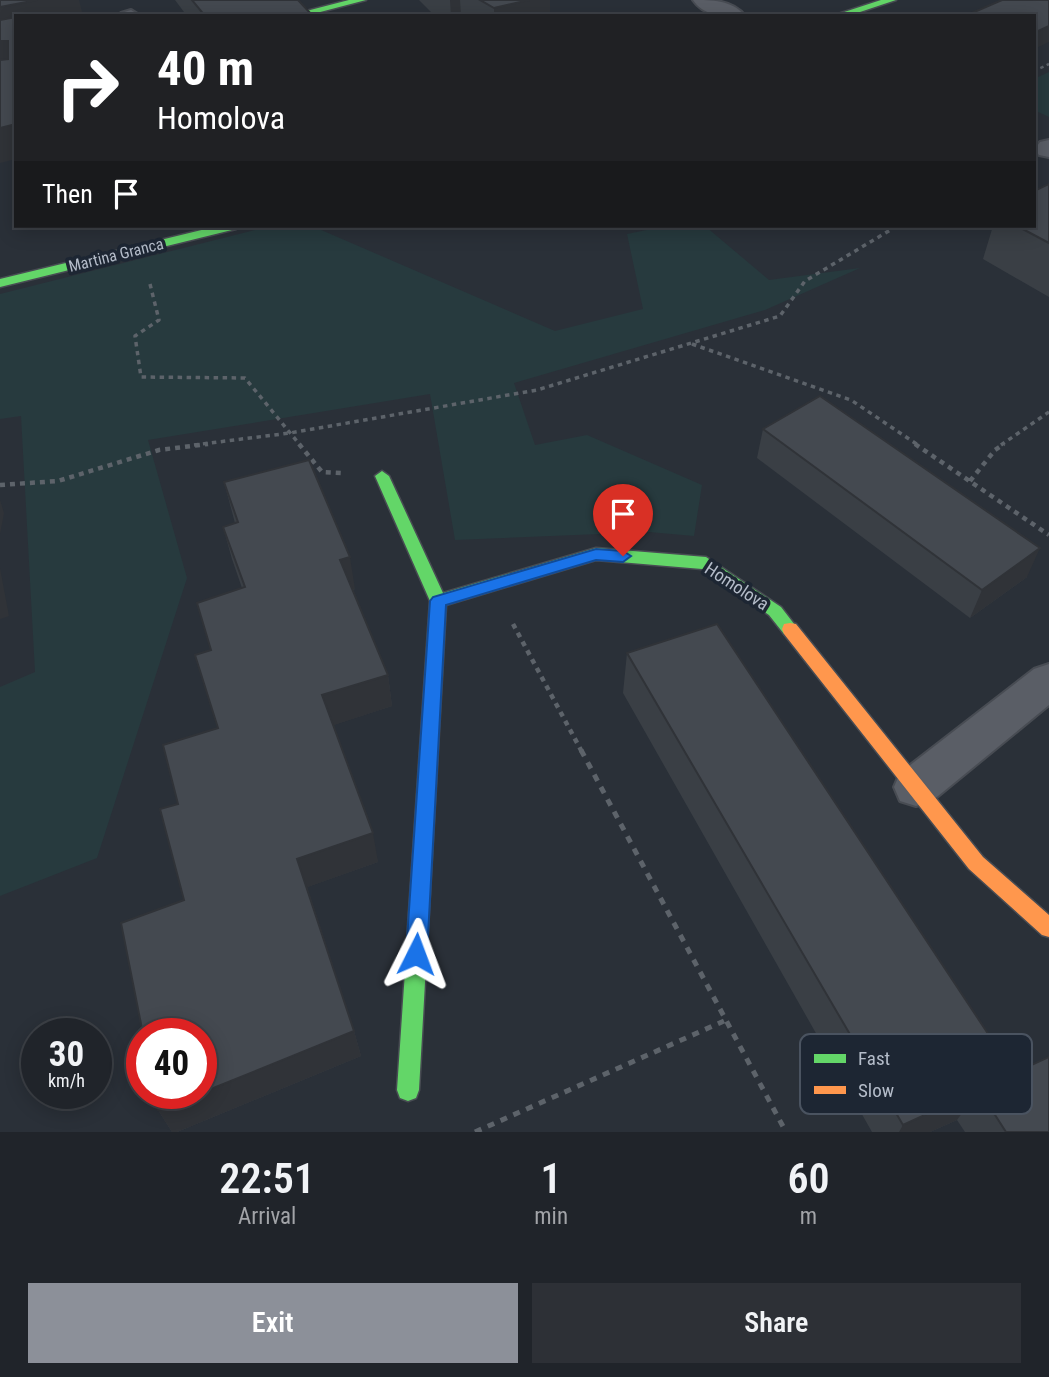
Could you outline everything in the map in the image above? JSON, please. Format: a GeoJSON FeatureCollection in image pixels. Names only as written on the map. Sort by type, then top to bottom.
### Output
{"type":"FeatureCollection","features":[{"type":"Feature","properties":{"kind":"street"},"geometry":{"type":"LineString","coordinates":[[300,14],[360,0]]}},
{"type":"Feature","properties":{"kind":"street"},"geometry":{"type":"LineString","coordinates":[[704,0],[730,14]]}},
{"type":"Feature","properties":{"kind":"street"},"geometry":{"type":"LineString","coordinates":[[844,14],[891,0]]}},
{"type":"Feature","properties":{"kind":"street","name":"Martina Granca"},"geometry":{"type":"LineString","coordinates":[[0,283],[224,228]]}},
{"type":"Feature","properties":{"kind":"street"},"geometry":{"type":"LineString","coordinates":[[382,476],[438,601],[408,1090]]}},
{"type":"Feature","properties":{"kind":"street","name":"Homolova"},"geometry":{"type":"LineString","coordinates":[[438,601],[596,554],[706,563],[775,611],[976,863],[1049,928]]}},
{"type":"Feature","properties":{"kind":"street"},"geometry":{"type":"LineString","coordinates":[[916,787],[1049,681]]}},
{"type":"Feature","properties":{"kind":"path"},"geometry":{"type":"LineString","coordinates":[[0,485],[58,481],[159,450],[290,433],[537,390],[780,316],[806,281],[894,228]]}},
{"type":"Feature","properties":{"kind":"path"},"geometry":{"type":"LineString","coordinates":[[141,249],[159,320],[135,336],[141,377],[245,378],[323,472],[382,476]]}},
{"type":"Feature","properties":{"kind":"path"},"geometry":{"type":"LineString","coordinates":[[691,343],[851,400],[1049,535]]}},
{"type":"Feature","properties":{"kind":"path"},"geometry":{"type":"LineString","coordinates":[[970,481],[995,450],[1049,412]]}},
{"type":"Feature","properties":{"kind":"path"},"geometry":{"type":"LineString","coordinates":[[512,621],[724,1021],[786,1132]]}},
{"type":"Feature","properties":{"kind":"path"},"geometry":{"type":"LineString","coordinates":[[475,1132],[724,1021]]}},
{"type":"Feature","properties":{"kind":"green space"},"geometry":{"type":"Polygon","coordinates":[[[1049,72],[1049,117],[1036,111],[1036,78],[1049,72]]]}},
{"type":"Feature","properties":{"kind":"green space"},"geometry":{"type":"Polygon","coordinates":[[[263,228],[317,228],[555,331],[643,309],[627,234],[656,228],[707,228],[769,280],[860,268],[765,310],[514,383],[535,445],[587,435],[702,485],[694,536],[649,532],[455,540],[430,394],[148,440],[187,578],[97,858],[0,896],[0,687],[35,672],[21,416],[0,419],[0,294],[263,228]]]}},
{"type":"Feature","properties":{"kind":"building"},"geometry":{"type":"Polygon","coordinates":[[[0,0],[37,0],[0,7],[0,0]]]}},
{"type":"Feature","properties":{"kind":"building"},"geometry":{"type":"Polygon","coordinates":[[[192,0],[298,0],[311,14],[203,14],[192,0]]]}},
{"type":"Feature","properties":{"kind":"building"},"geometry":{"type":"Polygon","coordinates":[[[480,0],[529,0],[494,8],[480,0]]]}},
{"type":"Feature","properties":{"kind":"building"},"geometry":{"type":"Polygon","coordinates":[[[1002,0],[1049,0],[1049,26],[1036,32],[1036,14],[970,14],[1002,0]]]}},
{"type":"Feature","properties":{"kind":"building"},"geometry":{"type":"Polygon","coordinates":[[[14,17],[14,124],[0,128],[0,60],[8,59],[8,41],[0,41],[0,20],[14,17]]]}},
{"type":"Feature","properties":{"kind":"building"},"geometry":{"type":"Polygon","coordinates":[[[1049,184],[1049,243],[1021,228],[1036,228],[1036,190],[1049,184]]]}},
{"type":"Feature","properties":{"kind":"building"},"geometry":{"type":"Polygon","coordinates":[[[820,396],[1040,548],[982,590],[763,429],[820,396]]]}},
{"type":"Feature","properties":{"kind":"building"},"geometry":{"type":"Polygon","coordinates":[[[309,460],[350,557],[340,560],[388,675],[322,695],[373,833],[297,859],[354,1031],[217,1087],[217,1018],[140,1018],[121,923],[184,900],[160,809],[178,804],[163,745],[218,728],[195,655],[211,650],[197,603],[245,587],[223,527],[238,522],[224,482],[309,460]]]}},
{"type":"Feature","properties":{"kind":"building"},"geometry":{"type":"Polygon","coordinates":[[[717,624],[988,1034],[850,1034],[627,653],[717,624]]]}},
{"type":"Feature","properties":{"kind":"building"},"geometry":{"type":"Polygon","coordinates":[[[1049,1057],[1049,1132],[1006,1132],[994,1114],[1032,1114],[1032,1065],[1049,1057]]]}},
{"type":"Feature","properties":{"kind":"building"},"geometry":{"type":"Polygon","coordinates":[[[897,1114],[927,1114],[903,1125],[897,1114]]]}},
{"type":"Feature","properties":{"kind":"traffic: fast"},"geometry":{"type":"LineString","coordinates":[[301,14],[361,0]]}},
{"type":"Feature","properties":{"kind":"traffic: fast"},"geometry":{"type":"LineString","coordinates":[[844,14],[891,0]]}},
{"type":"Feature","properties":{"kind":"traffic: fast"},"geometry":{"type":"LineString","coordinates":[[0,283],[224,228]]}},
{"type":"Feature","properties":{"kind":"traffic: fast"},"geometry":{"type":"LineString","coordinates":[[382,476],[438,601],[408,1090]]}},
{"type":"Feature","properties":{"kind":"traffic: fast"},"geometry":{"type":"LineString","coordinates":[[438,601],[596,554],[706,563],[775,611],[790,629]]}},
{"type":"Feature","properties":{"kind":"traffic: slow"},"geometry":{"type":"LineString","coordinates":[[790,629],[976,863],[1049,928]]}},
{"type":"Feature","properties":{"kind":"route"},"geometry":{"type":"LineString","coordinates":[[416,954],[438,601],[596,554],[623,556]]}}]}
